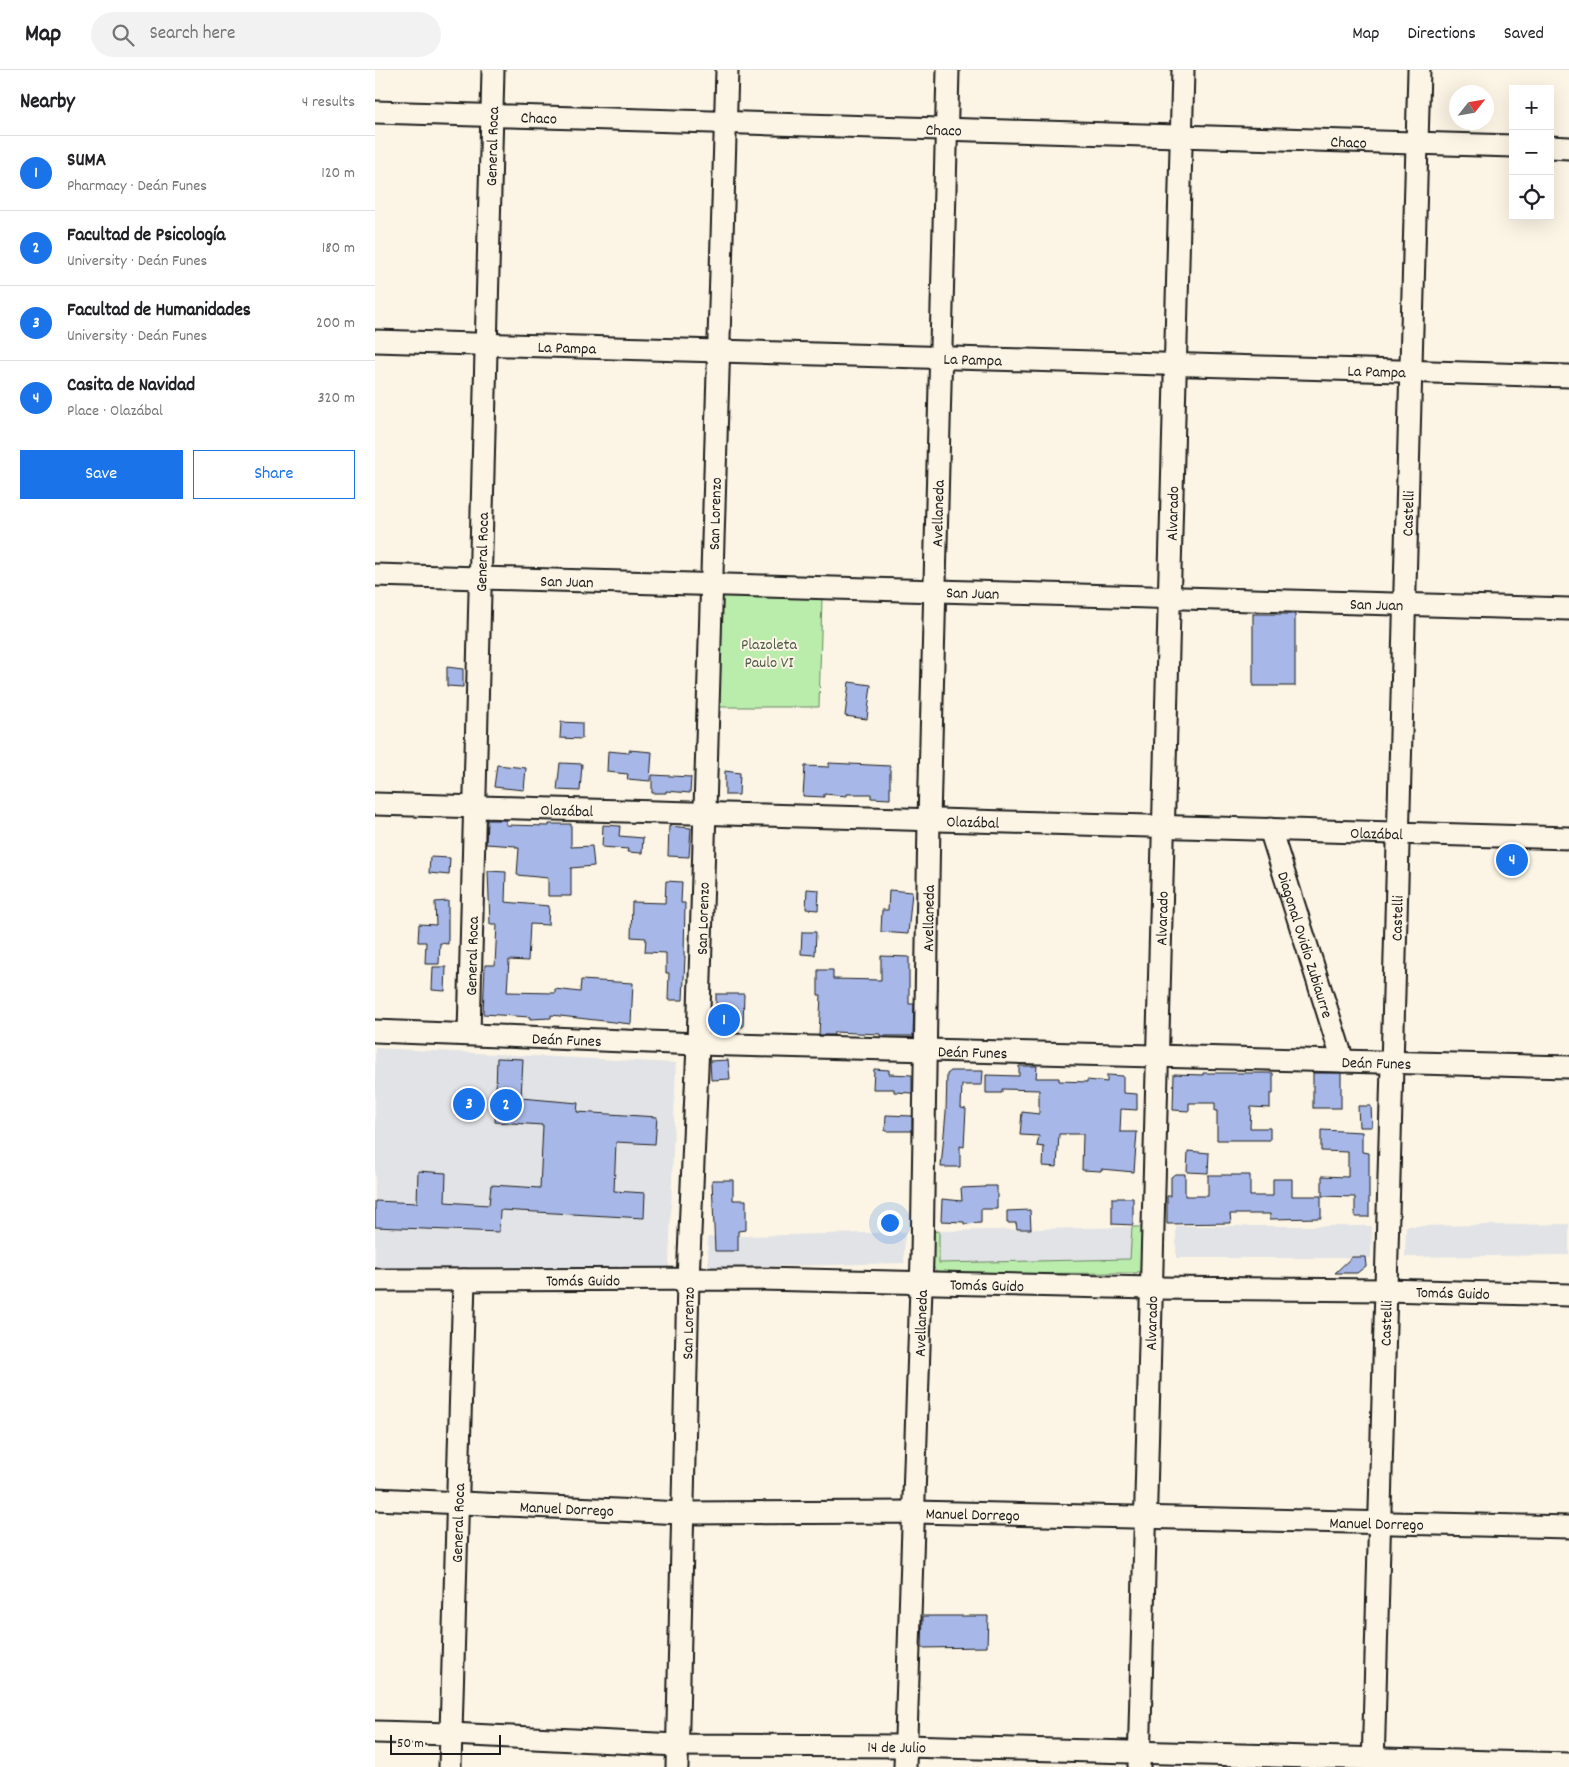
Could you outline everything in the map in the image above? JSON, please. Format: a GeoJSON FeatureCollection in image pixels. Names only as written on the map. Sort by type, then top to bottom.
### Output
{"type":"FeatureCollection","features":[{"type":"Feature","properties":{"kind":"street","name":"General Roca"},"geometry":{"type":"LineString","coordinates":[[469,1034],[493,70]]}},
{"type":"Feature","properties":{"kind":"street","name":"San Lorenzo"},"geometry":{"type":"LineString","coordinates":[[677,1767],[688,1280],[698,1044],[727,70]]}},
{"type":"Feature","properties":{"kind":"street","name":"Avellaneda"},"geometry":{"type":"LineString","coordinates":[[906,1757],[921,1282],[929,820],[948,70]]}},
{"type":"Feature","properties":{"kind":"street","name":"Alvarado"},"geometry":{"type":"LineString","coordinates":[[1139,1760],[1183,70]]}},
{"type":"Feature","properties":{"kind":"street","name":"Castelli"},"geometry":{"type":"LineString","coordinates":[[1373,1763],[1419,70]]}},
{"type":"Feature","properties":{"kind":"street","name":"Chaco"},"geometry":{"type":"LineString","coordinates":[[375,112],[492,117],[1509,146]]}},
{"type":"Feature","properties":{"kind":"street"},"geometry":{"type":"LineString","coordinates":[[1554,147],[1569,148]]}},
{"type":"Feature","properties":{"kind":"street","name":"La Pampa"},"geometry":{"type":"LineString","coordinates":[[375,341],[1569,376]]}},
{"type":"Feature","properties":{"kind":"street","name":"San Juan"},"geometry":{"type":"LineString","coordinates":[[375,576],[1569,609]]}},
{"type":"Feature","properties":{"kind":"street","name":"Olazábal"},"geometry":{"type":"LineString","coordinates":[[375,804],[1569,838]]}},
{"type":"Feature","properties":{"kind":"street","name":"Diagonal Ovidio Zubiaurre"},"geometry":{"type":"LineString","coordinates":[[1270,829],[1343,1061]]}},
{"type":"Feature","properties":{"kind":"street","name":"Deán Funes"},"geometry":{"type":"LineString","coordinates":[[375,1030],[698,1044],[1569,1067]]}},
{"type":"Feature","properties":{"kind":"street","name":"Tomás Guido"},"geometry":{"type":"LineString","coordinates":[[375,1280],[760,1279],[1569,1295]]}},
{"type":"Feature","properties":{"kind":"street","name":"General Roca"},"geometry":{"type":"LineString","coordinates":[[450,1767],[456,1503],[464,1280]]}},
{"type":"Feature","properties":{"kind":"street","name":"Manuel Dorrego"},"geometry":{"type":"LineString","coordinates":[[375,1499],[682,1513],[913,1512],[1569,1528]]}},
{"type":"Feature","properties":{"kind":"street","name":"14 de Julio"},"geometry":{"type":"LineString","coordinates":[[375,1732],[451,1734],[906,1757],[1569,1764]]}},
{"type":"Feature","properties":{"kind":"shaded area"},"geometry":{"type":"Polygon","coordinates":[[[375,1048],[676,1063],[669,1269],[375,1271],[375,1048]]]}},
{"type":"Feature","properties":{"kind":"shaded area"},"geometry":{"type":"Polygon","coordinates":[[[1569,1224],[1569,1255],[1405,1257],[1406,1226],[1569,1224]]]}},
{"type":"Feature","properties":{"kind":"shaded area"},"geometry":{"type":"Polygon","coordinates":[[[1176,1226],[1372,1226],[1371,1258],[1176,1258],[1176,1226]]]}},
{"type":"Feature","properties":{"kind":"shaded area"},"geometry":{"type":"Polygon","coordinates":[[[1132,1227],[1131,1259],[939,1263],[939,1231],[1132,1227]]]}},
{"type":"Feature","properties":{"kind":"shaded area"},"geometry":{"type":"Polygon","coordinates":[[[905,1232],[904,1263],[708,1268],[708,1237],[905,1232]]]}},
{"type":"Feature","properties":{"kind":"green space","name":"Plazoleta Paulo VI"},"geometry":{"type":"Polygon","coordinates":[[[720,595],[822,598],[819,707],[717,707],[720,595]]]}},
{"type":"Feature","properties":{"kind":"green space"},"geometry":{"type":"Polygon","coordinates":[[[1132,1227],[1144,1227],[1142,1270],[1136,1273],[942,1274],[934,1267],[930,1256],[930,1232],[939,1231],[939,1263],[1130,1259],[1132,1227]]]}},
{"type":"Feature","properties":{"kind":"building"},"geometry":{"type":"Polygon","coordinates":[[[1253,614],[1295,614],[1295,686],[1253,686],[1253,614]]]}},
{"type":"Feature","properties":{"kind":"building"},"geometry":{"type":"Polygon","coordinates":[[[447,667],[463,669],[463,687],[447,686],[447,667]]]}},
{"type":"Feature","properties":{"kind":"building"},"geometry":{"type":"Polygon","coordinates":[[[849,682],[871,685],[867,719],[845,716],[849,682]]]}},
{"type":"Feature","properties":{"kind":"building"},"geometry":{"type":"Polygon","coordinates":[[[561,722],[582,723],[582,739],[560,738],[561,722]]]}},
{"type":"Feature","properties":{"kind":"building"},"geometry":{"type":"Polygon","coordinates":[[[629,750],[652,752],[650,781],[627,779],[628,774],[607,772],[608,751],[629,753],[629,750]]]}},
{"type":"Feature","properties":{"kind":"building"},"geometry":{"type":"Polygon","coordinates":[[[560,763],[582,764],[580,791],[557,790],[560,763]]]}},
{"type":"Feature","properties":{"kind":"building"},"geometry":{"type":"Polygon","coordinates":[[[829,763],[890,766],[890,799],[871,798],[871,794],[847,794],[847,796],[824,794],[824,797],[803,796],[805,766],[829,767],[829,763]]]}},
{"type":"Feature","properties":{"kind":"building"},"geometry":{"type":"Polygon","coordinates":[[[497,765],[526,768],[524,790],[494,787],[497,765]]]}},
{"type":"Feature","properties":{"kind":"building"},"geometry":{"type":"Polygon","coordinates":[[[725,771],[740,773],[739,795],[725,795],[725,771]]]}},
{"type":"Feature","properties":{"kind":"building"},"geometry":{"type":"Polygon","coordinates":[[[652,775],[691,777],[690,793],[666,791],[666,793],[652,793],[652,775]]]}},
{"type":"Feature","properties":{"kind":"building"},"geometry":{"type":"Polygon","coordinates":[[[487,820],[506,820],[506,825],[549,826],[549,824],[571,824],[571,847],[592,846],[594,866],[571,868],[571,896],[548,896],[548,878],[517,875],[519,848],[516,848],[516,846],[486,844],[487,820]]]}},
{"type":"Feature","properties":{"kind":"building"},"geometry":{"type":"Polygon","coordinates":[[[603,825],[620,826],[619,836],[643,838],[642,853],[627,852],[628,849],[602,847],[603,825]]]}},
{"type":"Feature","properties":{"kind":"building"},"geometry":{"type":"Polygon","coordinates":[[[669,826],[691,828],[689,857],[668,856],[669,826]]]}},
{"type":"Feature","properties":{"kind":"building"},"geometry":{"type":"Polygon","coordinates":[[[430,857],[450,858],[449,875],[429,873],[430,857]]]}},
{"type":"Feature","properties":{"kind":"building"},"geometry":{"type":"Polygon","coordinates":[[[488,871],[506,872],[505,902],[549,906],[548,925],[530,924],[528,961],[509,960],[507,992],[555,993],[555,989],[580,992],[581,980],[633,983],[631,1024],[551,1015],[551,1018],[530,1019],[530,1017],[483,1014],[485,965],[495,965],[497,924],[490,924],[488,871]]]}},
{"type":"Feature","properties":{"kind":"building"},"geometry":{"type":"Polygon","coordinates":[[[666,881],[682,882],[681,903],[685,903],[683,1000],[668,1000],[669,973],[666,973],[666,953],[645,952],[646,938],[631,937],[632,902],[665,903],[666,881]]]}},
{"type":"Feature","properties":{"kind":"building"},"geometry":{"type":"Polygon","coordinates":[[[807,889],[819,890],[818,910],[806,909],[807,889]]]}},
{"type":"Feature","properties":{"kind":"building"},"geometry":{"type":"Polygon","coordinates":[[[889,890],[912,892],[908,934],[881,932],[882,910],[888,910],[889,890]]]}},
{"type":"Feature","properties":{"kind":"building"},"geometry":{"type":"Polygon","coordinates":[[[448,901],[448,944],[440,943],[439,964],[425,964],[426,942],[418,942],[419,924],[436,925],[435,902],[448,901]]]}},
{"type":"Feature","properties":{"kind":"building"},"geometry":{"type":"Polygon","coordinates":[[[802,932],[816,932],[815,955],[801,954],[802,932]]]}},
{"type":"Feature","properties":{"kind":"building"},"geometry":{"type":"Polygon","coordinates":[[[881,956],[909,957],[909,1004],[914,1004],[913,1036],[880,1036],[880,1034],[834,1032],[834,1035],[819,1035],[821,995],[818,995],[818,970],[833,970],[833,979],[881,980],[881,956]]]}},
{"type":"Feature","properties":{"kind":"building"},"geometry":{"type":"Polygon","coordinates":[[[433,967],[446,967],[445,991],[432,990],[433,967]]]}},
{"type":"Feature","properties":{"kind":"building"},"geometry":{"type":"Polygon","coordinates":[[[716,994],[744,994],[743,1027],[716,1026],[716,994]]]}},
{"type":"Feature","properties":{"kind":"building"},"geometry":{"type":"Polygon","coordinates":[[[497,1058],[523,1059],[521,1098],[578,1103],[577,1112],[657,1117],[655,1144],[616,1142],[614,1191],[645,1193],[644,1218],[500,1210],[499,1232],[375,1227],[375,1201],[417,1203],[418,1171],[446,1173],[445,1202],[489,1205],[491,1185],[540,1188],[543,1125],[495,1122],[497,1058]]]}},
{"type":"Feature","properties":{"kind":"building"},"geometry":{"type":"Polygon","coordinates":[[[728,1060],[730,1079],[711,1080],[710,1061],[728,1060]]]}},
{"type":"Feature","properties":{"kind":"building"},"geometry":{"type":"Polygon","coordinates":[[[1019,1066],[1037,1066],[1036,1078],[1059,1078],[1059,1081],[1087,1082],[1087,1080],[1107,1082],[1107,1075],[1123,1076],[1123,1093],[1137,1094],[1137,1110],[1121,1109],[1120,1132],[1137,1132],[1134,1172],[1101,1169],[1101,1171],[1082,1170],[1083,1134],[1059,1134],[1057,1167],[1043,1166],[1044,1147],[1037,1146],[1039,1136],[1020,1135],[1022,1112],[1039,1114],[1039,1090],[1002,1089],[1002,1093],[986,1093],[986,1075],[1019,1076],[1019,1066]]]}},
{"type":"Feature","properties":{"kind":"building"},"geometry":{"type":"Polygon","coordinates":[[[874,1069],[889,1070],[889,1074],[912,1075],[912,1093],[894,1092],[894,1089],[873,1089],[874,1069]]]}},
{"type":"Feature","properties":{"kind":"building"},"geometry":{"type":"Polygon","coordinates":[[[951,1071],[983,1071],[982,1085],[962,1085],[961,1108],[966,1109],[964,1147],[960,1146],[960,1167],[941,1167],[947,1074],[951,1071]]]}},
{"type":"Feature","properties":{"kind":"building"},"geometry":{"type":"Polygon","coordinates":[[[1203,1073],[1273,1073],[1273,1094],[1270,1094],[1270,1108],[1251,1107],[1250,1128],[1270,1128],[1270,1140],[1217,1140],[1217,1111],[1215,1111],[1215,1103],[1189,1103],[1189,1111],[1173,1110],[1174,1074],[1203,1075],[1203,1073]]]}},
{"type":"Feature","properties":{"kind":"building"},"geometry":{"type":"Polygon","coordinates":[[[1313,1073],[1341,1073],[1341,1108],[1313,1108],[1313,1073]]]}},
{"type":"Feature","properties":{"kind":"building"},"geometry":{"type":"Polygon","coordinates":[[[1358,1106],[1371,1106],[1372,1127],[1359,1127],[1358,1106]]]}},
{"type":"Feature","properties":{"kind":"building"},"geometry":{"type":"Polygon","coordinates":[[[886,1115],[912,1116],[912,1131],[885,1131],[886,1115]]]}},
{"type":"Feature","properties":{"kind":"building"},"geometry":{"type":"Polygon","coordinates":[[[1321,1130],[1362,1132],[1362,1152],[1369,1153],[1369,1217],[1355,1217],[1355,1197],[1322,1196],[1322,1176],[1348,1177],[1348,1152],[1321,1151],[1321,1130]]]}},
{"type":"Feature","properties":{"kind":"building"},"geometry":{"type":"Polygon","coordinates":[[[1188,1151],[1209,1153],[1208,1173],[1187,1172],[1188,1151]]]}},
{"type":"Feature","properties":{"kind":"building"},"geometry":{"type":"Polygon","coordinates":[[[1175,1174],[1185,1174],[1185,1196],[1208,1196],[1208,1175],[1250,1175],[1250,1196],[1273,1196],[1273,1179],[1292,1179],[1292,1196],[1321,1196],[1321,1218],[1270,1219],[1270,1214],[1230,1214],[1231,1223],[1167,1224],[1167,1196],[1171,1196],[1171,1177],[1175,1174]]]}},
{"type":"Feature","properties":{"kind":"building"},"geometry":{"type":"Polygon","coordinates":[[[712,1180],[733,1180],[733,1200],[746,1200],[746,1230],[738,1231],[738,1251],[715,1251],[712,1180]]]}},
{"type":"Feature","properties":{"kind":"building"},"geometry":{"type":"Polygon","coordinates":[[[997,1186],[997,1209],[981,1209],[981,1223],[964,1224],[964,1222],[941,1221],[942,1199],[962,1201],[961,1188],[997,1186]]]}},
{"type":"Feature","properties":{"kind":"building"},"geometry":{"type":"Polygon","coordinates":[[[1112,1198],[1133,1198],[1133,1225],[1112,1224],[1112,1198]]]}},
{"type":"Feature","properties":{"kind":"building"},"geometry":{"type":"Polygon","coordinates":[[[1030,1210],[1031,1229],[1017,1229],[1016,1223],[1007,1223],[1007,1211],[1030,1210]]]}},
{"type":"Feature","properties":{"kind":"building"},"geometry":{"type":"Polygon","coordinates":[[[1352,1257],[1365,1257],[1366,1266],[1357,1273],[1335,1273],[1352,1257]]]}},
{"type":"Feature","properties":{"kind":"building"},"geometry":{"type":"Polygon","coordinates":[[[923,1616],[988,1616],[987,1647],[922,1648],[923,1616]]]}},
{"type":"Feature","properties":{"kind":"place","name":"Casita de Navidad"},"geometry":{"type":"Point","coordinates":[1512,860]}},
{"type":"Feature","properties":{"kind":"place","name":"SUMA"},"geometry":{"type":"Point","coordinates":[724,1020]}},
{"type":"Feature","properties":{"kind":"place","name":"Facultad de Humanidades"},"geometry":{"type":"Point","coordinates":[469,1104]}},
{"type":"Feature","properties":{"kind":"place","name":"Facultad de Psicología"},"geometry":{"type":"Point","coordinates":[506,1105]}}]}
